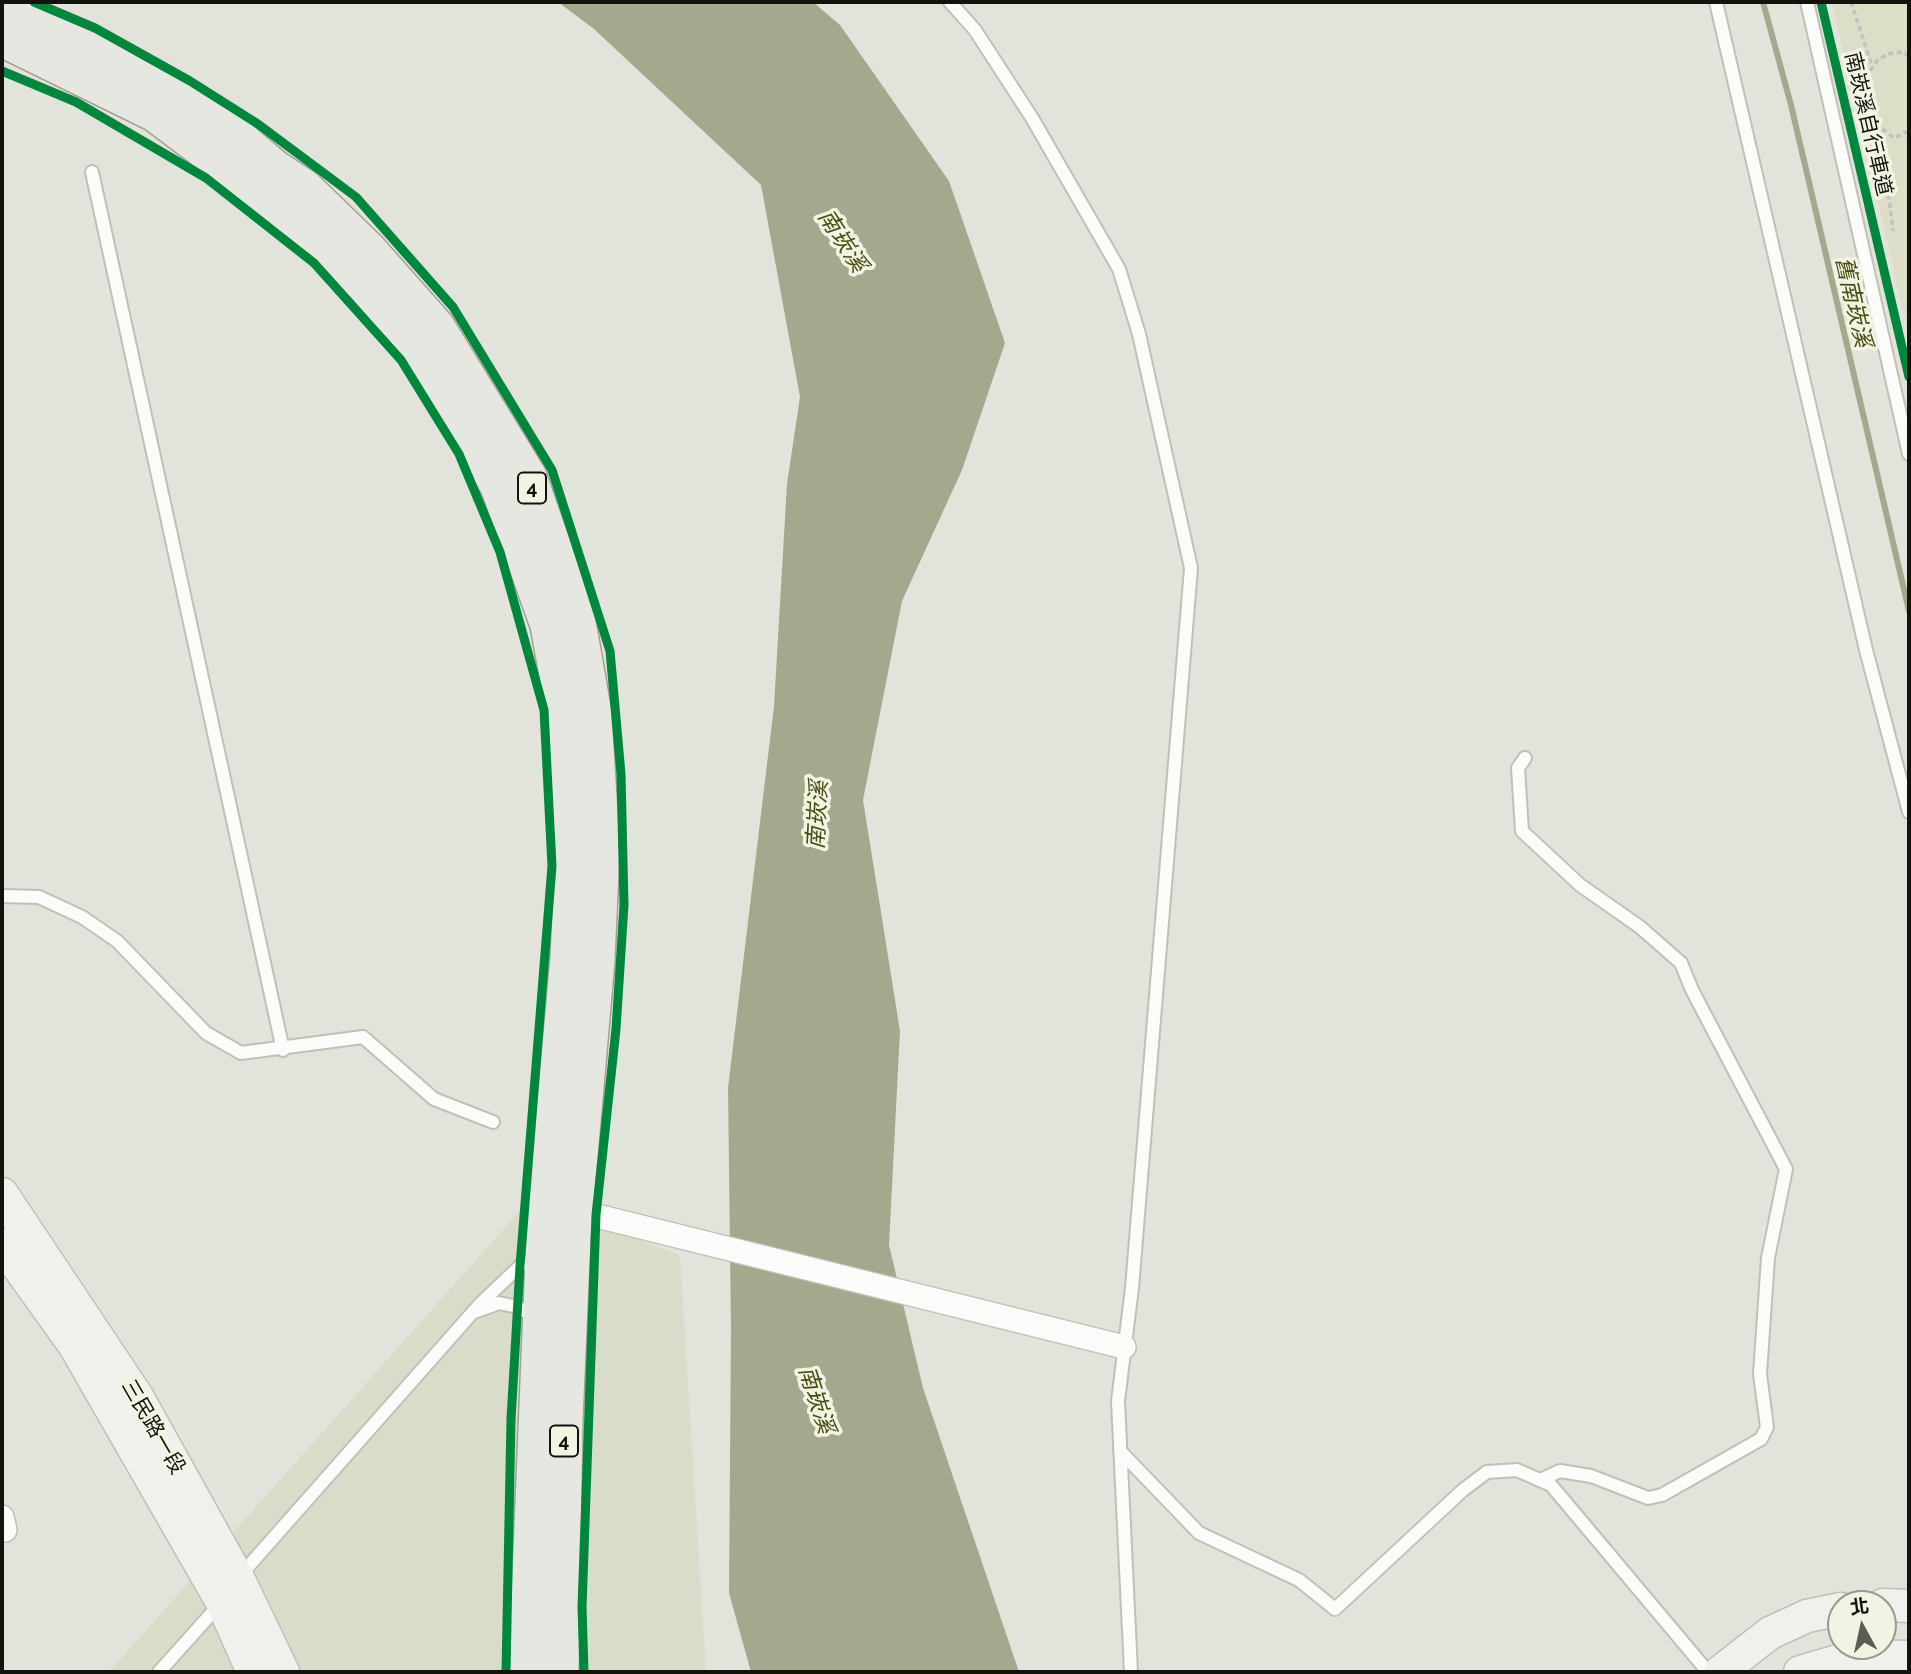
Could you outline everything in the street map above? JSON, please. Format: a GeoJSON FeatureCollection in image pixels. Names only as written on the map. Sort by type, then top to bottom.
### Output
{"type":"FeatureCollection","features":[{"type":"Feature","properties":{"kind":"main road","name":"4"},"geometry":{"type":"LineString","coordinates":[[2,11],[63,37],[169,92],[242,141],[275,169],[304,188],[367,249],[436,327],[528,477],[575,611],[593,714],[601,848],[596,960],[560,1211],[544,1255],[527,1672]]}},
{"type":"Feature","properties":{"kind":"main road","name":"4"},"geometry":{"type":"LineString","coordinates":[[2,38],[155,113],[279,207],[364,284],[443,389],[499,486],[549,625],[568,746],[574,850],[560,1211],[564,1419],[560,1672]]}},
{"type":"Feature","properties":{"kind":"street","name":"三民路一段"},"geometry":{"type":"LineString","coordinates":[[2,1194],[138,1398],[230,1590],[253,1672]]}},
{"type":"Feature","properties":{"kind":"street"},"geometry":{"type":"LineString","coordinates":[[560,1211],[693,1240],[1124,1347]]}},
{"type":"Feature","properties":{"kind":"street","name":"三民路一段"},"geometry":{"type":"LineString","coordinates":[[2,1244],[75,1346],[283,1672]]}},
{"type":"Feature","properties":{"kind":"street"},"geometry":{"type":"LineString","coordinates":[[1720,1672],[1770,1633],[1807,1616],[1827,1612]]}},
{"type":"Feature","properties":{"kind":"street"},"geometry":{"type":"LineString","coordinates":[[1800,1672],[1855,1656],[1909,1657]]}},
{"type":"Feature","properties":{"kind":"lane"},"geometry":{"type":"LineString","coordinates":[[950,2],[975,30],[1032,118],[1119,269],[1139,334],[1191,568],[1132,1288],[1118,1401],[1131,1672]]}},
{"type":"Feature","properties":{"kind":"lane"},"geometry":{"type":"LineString","coordinates":[[1716,2],[1866,650],[1909,812]]}},
{"type":"Feature","properties":{"kind":"lane"},"geometry":{"type":"LineString","coordinates":[[1807,2],[1909,454]]}},
{"type":"Feature","properties":{"kind":"lane"},"geometry":{"type":"LineString","coordinates":[[92,172],[283,1050]]}},
{"type":"Feature","properties":{"kind":"lane"},"geometry":{"type":"LineString","coordinates":[[1525,758],[1518,768],[1522,831],[1580,885],[1640,927],[1681,963],[1692,990],[1786,1169],[1768,1258],[1760,1374],[1767,1427],[1761,1439],[1662,1494],[1648,1498],[1591,1476],[1560,1471],[1540,1480]]}},
{"type":"Feature","properties":{"kind":"lane"},"geometry":{"type":"LineString","coordinates":[[2,895],[39,897],[82,917],[117,941],[206,1033],[241,1054],[363,1037],[434,1099],[493,1122]]}},
{"type":"Feature","properties":{"kind":"lane"},"geometry":{"type":"LineString","coordinates":[[159,1672],[473,1312],[520,1266],[544,1255]]}},
{"type":"Feature","properties":{"kind":"lane"},"geometry":{"type":"LineString","coordinates":[[473,1312],[499,1303],[518,1307],[529,1314],[540,1333]]}},
{"type":"Feature","properties":{"kind":"lane"},"geometry":{"type":"LineString","coordinates":[[1120,1451],[1199,1533],[1299,1580],[1335,1609],[1463,1490],[1488,1472],[1517,1470],[1550,1485],[1708,1672]]}},
{"type":"Feature","properties":{"kind":"path"},"geometry":{"type":"LineString","coordinates":[[1852,2],[1872,69]]}},
{"type":"Feature","properties":{"kind":"path"},"geometry":{"type":"LineString","coordinates":[[1893,232],[1880,127],[1870,105],[1866,77],[1887,54],[1903,52],[1909,55]]}},
{"type":"Feature","properties":{"kind":"path"},"geometry":{"type":"LineString","coordinates":[[1847,111],[1870,105]]}},
{"type":"Feature","properties":{"kind":"path"},"geometry":{"type":"LineString","coordinates":[[1880,127],[1894,138],[1909,131]]}},
{"type":"Feature","properties":{"kind":"shaded area"},"geometry":{"type":"Polygon","coordinates":[[[1832,2],[1909,2],[1909,337],[1832,2]]]}},
{"type":"Feature","properties":{"kind":"shaded area"},"geometry":{"type":"Polygon","coordinates":[[[542,1186],[595,1224],[680,1255],[706,1672],[109,1672],[542,1186]]]}},
{"type":"Feature","properties":{"kind":"water","name":"南崁溪"},"geometry":{"type":"Polygon","coordinates":[[[558,2],[813,2],[840,25],[949,181],[1005,343],[962,470],[902,601],[863,800],[900,1031],[889,1245],[923,1388],[1019,1672],[751,1672],[729,1593],[731,1328],[728,1088],[774,706],[787,484],[800,397],[761,185],[594,29],[558,2]]]}},
{"type":"Feature","properties":{"kind":"waterway","name":"舊南崁溪"},"geometry":{"type":"LineString","coordinates":[[1763,2],[1791,105],[1909,611]]}},
{"type":"Feature","properties":{"kind":"cycle path"},"geometry":{"type":"LineString","coordinates":[[34,2],[95,28],[190,81],[258,124],[356,197],[453,307],[552,470],[610,651],[621,774],[624,905],[616,1029],[596,1215],[582,1607],[584,1672]]}},
{"type":"Feature","properties":{"kind":"cycle path","name":"南崁溪自行車道"},"geometry":{"type":"LineString","coordinates":[[1821,2],[1909,377]]}},
{"type":"Feature","properties":{"kind":"cycle path"},"geometry":{"type":"LineString","coordinates":[[2,71],[76,102],[206,178],[314,263],[401,360],[459,454],[500,552],[544,710],[552,866],[520,1266],[511,1419],[506,1672]]}}]}
